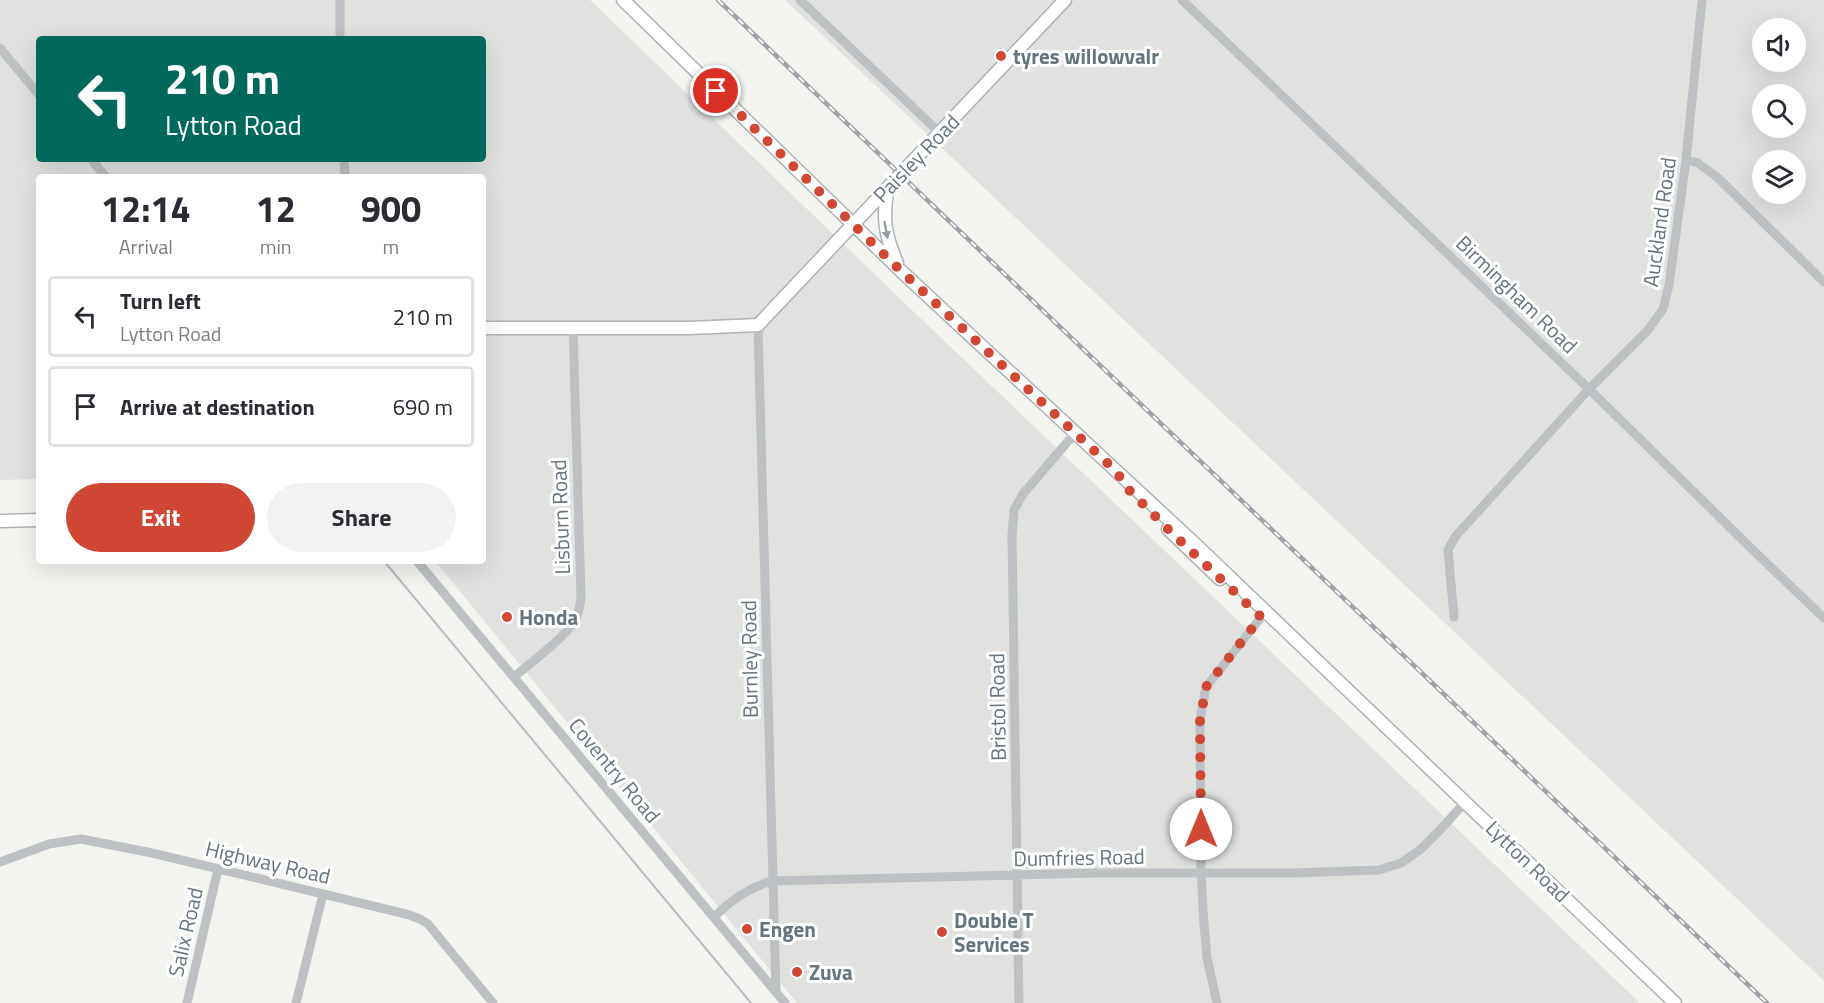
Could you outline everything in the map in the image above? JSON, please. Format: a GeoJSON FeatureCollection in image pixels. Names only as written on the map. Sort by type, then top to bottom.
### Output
{"type":"FeatureCollection","features":[{"type":"Feature","properties":{"kind":"main road","name":"Lytton Road"},"geometry":{"type":"LineString","coordinates":[[623,0],[901,271],[1129,481],[1263,614],[1373,712],[1675,1003]]}},
{"type":"Feature","properties":{"kind":"main road","name":"Paisley Road"},"geometry":{"type":"LineString","coordinates":[[758,325],[1065,0]]}},
{"type":"Feature","properties":{"kind":"main road"},"geometry":{"type":"LineString","coordinates":[[888,186],[885,204],[885,232],[901,271]]}},
{"type":"Feature","properties":{"kind":"main road"},"geometry":{"type":"LineString","coordinates":[[486,328],[690,328],[758,325]]}},
{"type":"Feature","properties":{"kind":"main road"},"geometry":{"type":"LineString","coordinates":[[0,521],[36,520]]}},
{"type":"Feature","properties":{"kind":"street"},"geometry":{"type":"LineString","coordinates":[[340,0],[340,36]]}},
{"type":"Feature","properties":{"kind":"street"},"geometry":{"type":"LineString","coordinates":[[800,0],[940,133]]}},
{"type":"Feature","properties":{"kind":"street","name":"Birmingham Road"},"geometry":{"type":"LineString","coordinates":[[1182,0],[1589,389],[1824,618]]}},
{"type":"Feature","properties":{"kind":"street","name":"Auckland Road"},"geometry":{"type":"LineString","coordinates":[[1454,617],[1448,550],[1455,537],[1589,389],[1648,330],[1663,309],[1669,285],[1686,160],[1702,0]]}},
{"type":"Feature","properties":{"kind":"street"},"geometry":{"type":"LineString","coordinates":[[0,48],[36,91]]}},
{"type":"Feature","properties":{"kind":"street"},"geometry":{"type":"LineString","coordinates":[[1686,160],[1698,163],[1717,177],[1824,282]]}},
{"type":"Feature","properties":{"kind":"street"},"geometry":{"type":"LineString","coordinates":[[94,162],[104,174]]}},
{"type":"Feature","properties":{"kind":"street","name":"Burnley Road"},"geometry":{"type":"LineString","coordinates":[[758,325],[776,992]]}},
{"type":"Feature","properties":{"kind":"street","name":"Lisburn Road"},"geometry":{"type":"LineString","coordinates":[[514,677],[567,630],[579,610],[581,597],[573,327]]}},
{"type":"Feature","properties":{"kind":"street","name":"Bristol Road"},"geometry":{"type":"LineString","coordinates":[[1019,1003],[1011,535],[1014,510],[1023,494],[1075,433]]}},
{"type":"Feature","properties":{"kind":"street","name":"Coventry Road"},"geometry":{"type":"LineString","coordinates":[[420,564],[715,916],[785,1003]]}},
{"type":"Feature","properties":{"kind":"street"},"geometry":{"type":"LineString","coordinates":[[1217,1003],[1207,958],[1201,873],[1200,720],[1206,687],[1263,614]]}},
{"type":"Feature","properties":{"kind":"street","name":"Dumfries Road"},"geometry":{"type":"LineString","coordinates":[[715,916],[745,891],[772,881],[1095,873],[1292,873],[1379,870],[1401,863],[1421,849],[1466,801]]}},
{"type":"Feature","properties":{"kind":"street","name":"Highway Road"},"geometry":{"type":"LineString","coordinates":[[0,862],[49,844],[81,838],[420,919],[433,930],[486,1001]]}},
{"type":"Feature","properties":{"kind":"street","name":"Salix Road"},"geometry":{"type":"LineString","coordinates":[[187,1003],[218,869]]}},
{"type":"Feature","properties":{"kind":"street"},"geometry":{"type":"LineString","coordinates":[[296,1003],[323,894]]}},
{"type":"Feature","properties":{"kind":"shaded area"},"geometry":{"type":"Polygon","coordinates":[[[0,0],[590,0],[916,314],[1640,1003],[797,1003],[437,564],[486,564],[486,174],[36,174],[36,479],[0,480],[0,0]]]}},
{"type":"Feature","properties":{"kind":"shaded area"},"geometry":{"type":"Polygon","coordinates":[[[785,0],[1824,0],[1824,981],[785,0]]]}},
{"type":"Feature","properties":{"kind":"waterway"},"geometry":{"type":"LineString","coordinates":[[386,564],[751,1003]]}},
{"type":"Feature","properties":{"kind":"railway"},"geometry":{"type":"LineString","coordinates":[[718,0],[1767,1003]]}},
{"type":"Feature","properties":{"kind":"place","name":"tyres willowvalr"},"geometry":{"type":"Point","coordinates":[1001,56]}},
{"type":"Feature","properties":{"kind":"place","name":"Honda"},"geometry":{"type":"Point","coordinates":[507,617]}},
{"type":"Feature","properties":{"kind":"place","name":"Engen"},"geometry":{"type":"Point","coordinates":[747,929]}},
{"type":"Feature","properties":{"kind":"place","name":"Double T Services"},"geometry":{"type":"Point","coordinates":[942,932]}},
{"type":"Feature","properties":{"kind":"place","name":"Zuva"},"geometry":{"type":"Point","coordinates":[797,972]}},
{"type":"Feature","properties":{"kind":"route"},"geometry":{"type":"LineString","coordinates":[[716,91],[901,271],[1117,472],[1125,486],[1261,617],[1206,687],[1200,720],[1201,829]]}}]}
